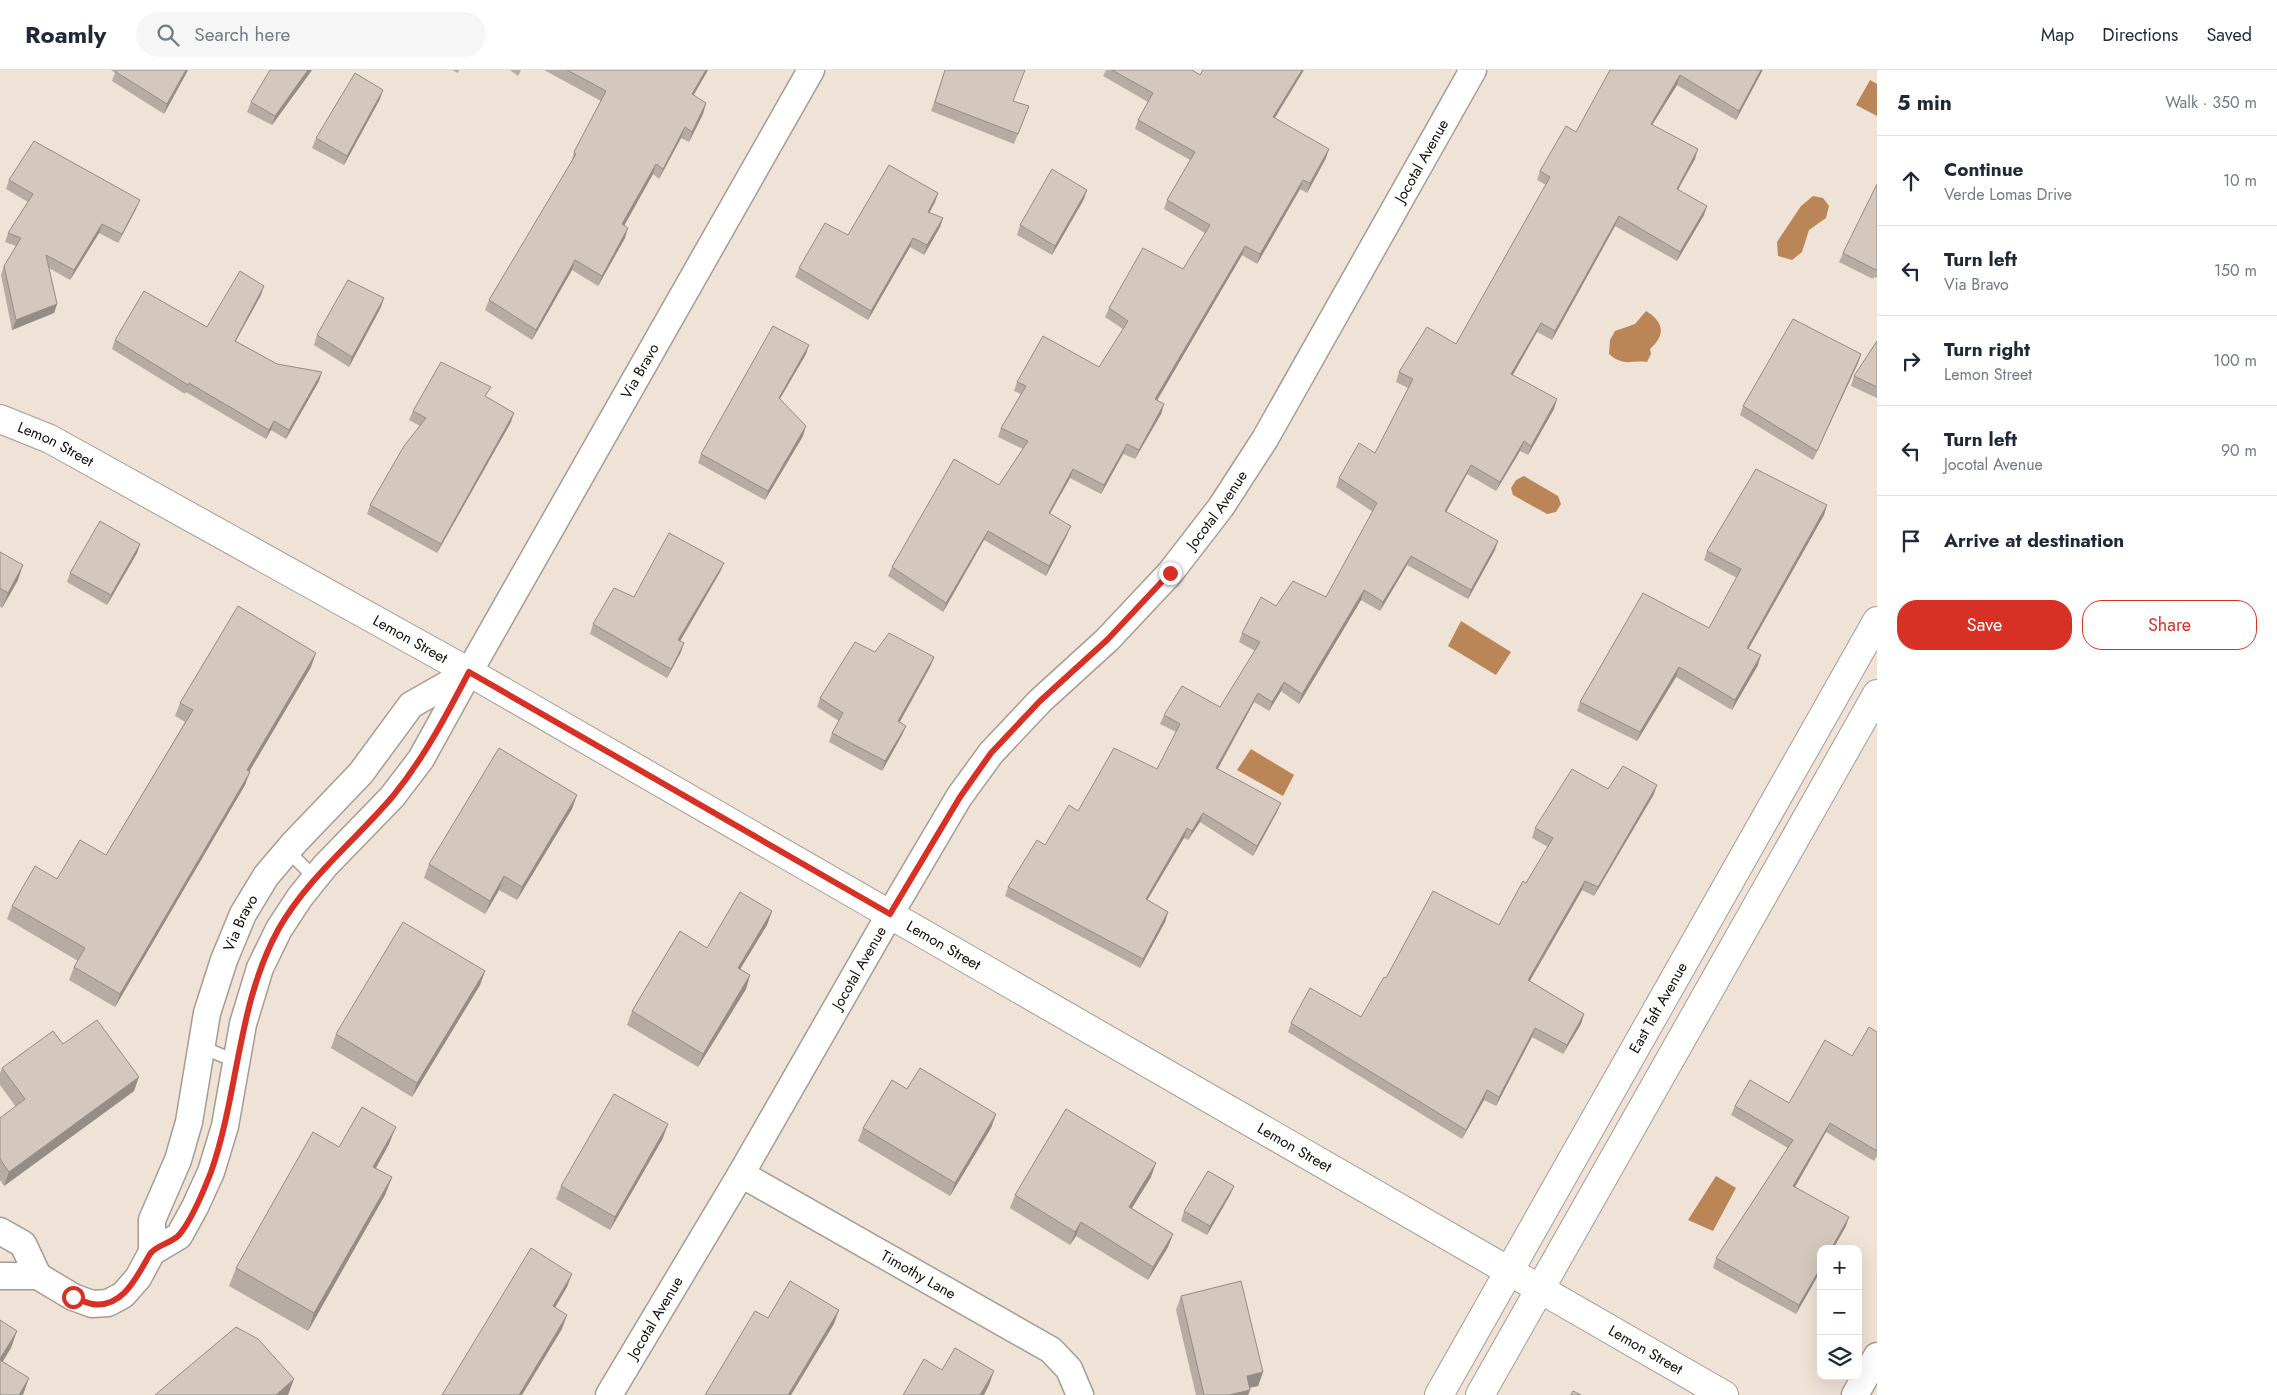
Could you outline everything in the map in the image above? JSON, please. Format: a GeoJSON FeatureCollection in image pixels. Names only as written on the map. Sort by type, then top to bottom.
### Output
{"type":"FeatureCollection","features":[{"type":"Feature","properties":{"kind":"street","name":"Via Bravo"},"geometry":{"type":"LineString","coordinates":[[152,1252],[179,1236],[211,1172],[225,1126],[243,1024],[260,968],[279,929],[315,878],[392,797],[421,759],[811,70]]}},
{"type":"Feature","properties":{"kind":"street","name":"Jocotal Avenue"},"geometry":{"type":"LineString","coordinates":[[610,1395],[960,797],[991,753],[1040,701],[1107,640],[1170,573],[1221,507],[1265,439],[1473,70]]}},
{"type":"Feature","properties":{"kind":"street","name":"Lemon Street"},"geometry":{"type":"LineString","coordinates":[[0,418],[50,439],[469,672],[1724,1395]]}},
{"type":"Feature","properties":{"kind":"street","name":"East Taft Avenue"},"geometry":{"type":"LineString","coordinates":[[1439,1395],[1877,621]]}},
{"type":"Feature","properties":{"kind":"street","name":"Via Bravo"},"geometry":{"type":"LineString","coordinates":[[38,1276],[73,1297],[92,1304],[108,1302],[123,1295],[138,1278],[152,1252],[152,1220],[181,1150],[189,1122],[207,1012],[224,960],[243,914],[266,876],[287,850],[361,773],[411,705],[469,672]]}},
{"type":"Feature","properties":{"kind":"street"},"geometry":{"type":"LineString","coordinates":[[1480,1395],[1877,694]]}},
{"type":"Feature","properties":{"kind":"street","name":"Timothy Lane"},"geometry":{"type":"LineString","coordinates":[[741,1174],[1051,1350],[1068,1369],[1080,1393]]}},
{"type":"Feature","properties":{"kind":"street"},"geometry":{"type":"LineString","coordinates":[[0,1231],[23,1244],[38,1276],[0,1276]]}},
{"type":"Feature","properties":{"kind":"street"},"geometry":{"type":"LineString","coordinates":[[1855,1395],[1877,1356]]}},
{"type":"Feature","properties":{"kind":"lane"},"geometry":{"type":"LineString","coordinates":[[287,850],[315,878]]}},
{"type":"Feature","properties":{"kind":"lane"},"geometry":{"type":"LineString","coordinates":[[202,1047],[237,1062]]}},
{"type":"Feature","properties":{"kind":"shaded area"},"geometry":{"type":"Polygon","coordinates":[[[1870,80],[1877,84],[1877,116],[1856,105],[1870,80]]]}},
{"type":"Feature","properties":{"kind":"shaded area"},"geometry":{"type":"Polygon","coordinates":[[[1813,196],[1823,198],[1829,206],[1826,218],[1809,230],[1802,252],[1792,260],[1778,256],[1777,242],[1801,206],[1813,196]]]}},
{"type":"Feature","properties":{"kind":"shaded area"},"geometry":{"type":"Polygon","coordinates":[[[1646,311],[1652,315],[1661,329],[1659,339],[1650,349],[1651,354],[1647,362],[1623,362],[1614,358],[1609,354],[1610,340],[1615,331],[1635,324],[1646,311]]]}},
{"type":"Feature","properties":{"kind":"shaded area"},"geometry":{"type":"Polygon","coordinates":[[[1524,476],[1558,496],[1561,504],[1556,512],[1547,514],[1513,495],[1511,488],[1516,480],[1524,476]]]}},
{"type":"Feature","properties":{"kind":"shaded area"},"geometry":{"type":"Polygon","coordinates":[[[1461,621],[1511,652],[1496,675],[1448,646],[1461,621]]]}},
{"type":"Feature","properties":{"kind":"shaded area"},"geometry":{"type":"Polygon","coordinates":[[[1251,749],[1294,775],[1283,796],[1237,770],[1251,749]]]}},
{"type":"Feature","properties":{"kind":"shaded area"},"geometry":{"type":"Polygon","coordinates":[[[1716,1176],[1736,1188],[1713,1231],[1688,1220],[1716,1176]]]}},
{"type":"Feature","properties":{"kind":"building"},"geometry":{"type":"Polygon","coordinates":[[[117,70],[186,70],[167,104],[116,72],[117,70]]]}},
{"type":"Feature","properties":{"kind":"building"},"geometry":{"type":"Polygon","coordinates":[[[270,70],[308,70],[275,116],[251,102],[270,70]]]}},
{"type":"Feature","properties":{"kind":"building"},"geometry":{"type":"Polygon","coordinates":[[[567,70],[706,70],[692,94],[706,103],[692,132],[685,127],[663,169],[656,164],[622,224],[628,228],[602,276],[575,260],[536,330],[489,300],[576,154],[574,152],[606,91],[567,70]]]}},
{"type":"Feature","properties":{"kind":"building"},"geometry":{"type":"Polygon","coordinates":[[[945,70],[1025,70],[1013,101],[1029,106],[1018,134],[935,102],[945,70]]]}},
{"type":"Feature","properties":{"kind":"building"},"geometry":{"type":"Polygon","coordinates":[[[1112,70],[1192,70],[1200,75],[1203,70],[1302,70],[1273,117],[1329,149],[1310,183],[1303,180],[1260,254],[1245,246],[1155,399],[1164,404],[1139,450],[1127,444],[1104,485],[1073,469],[1049,513],[1071,526],[1049,566],[988,531],[946,603],[892,567],[954,459],[999,485],[1028,441],[1001,428],[1026,386],[1017,382],[1043,336],[1099,367],[1128,321],[1109,308],[1143,248],[1183,269],[1210,225],[1167,200],[1195,152],[1138,120],[1153,93],[1112,70]]]}},
{"type":"Feature","properties":{"kind":"building"},"geometry":{"type":"Polygon","coordinates":[[[1610,70],[1761,70],[1739,111],[1680,75],[1651,124],[1698,149],[1677,189],[1707,206],[1680,252],[1619,216],[1555,331],[1541,323],[1511,374],[1557,399],[1531,446],[1524,441],[1500,482],[1471,465],[1445,511],[1498,541],[1471,590],[1411,556],[1383,602],[1364,590],[1302,694],[1284,682],[1272,702],[1258,693],[1216,768],[1281,803],[1257,846],[1203,813],[1192,831],[1187,828],[1146,899],[1168,912],[1143,959],[1008,887],[1037,840],[1045,845],[1069,805],[1078,811],[1114,748],[1157,769],[1180,724],[1164,715],[1182,686],[1220,707],[1260,642],[1242,633],[1261,597],[1276,606],[1293,581],[1326,597],[1377,503],[1339,478],[1359,443],[1375,453],[1413,379],[1399,372],[1427,327],[1456,344],[1550,177],[1540,171],[1566,126],[1576,132],[1610,70]]]}},
{"type":"Feature","properties":{"kind":"building"},"geometry":{"type":"Polygon","coordinates":[[[355,73],[383,90],[347,156],[316,138],[355,73]]]}},
{"type":"Feature","properties":{"kind":"building"},"geometry":{"type":"Polygon","coordinates":[[[34,141],[140,200],[122,234],[102,224],[74,270],[46,255],[57,304],[16,320],[4,266],[21,238],[8,233],[33,194],[9,180],[34,141]]]}},
{"type":"Feature","properties":{"kind":"building"},"geometry":{"type":"Polygon","coordinates":[[[889,165],[938,193],[928,212],[943,218],[927,245],[913,238],[871,311],[799,268],[825,223],[848,235],[889,165]]]}},
{"type":"Feature","properties":{"kind":"building"},"geometry":{"type":"Polygon","coordinates":[[[1052,169],[1087,190],[1055,246],[1020,225],[1052,169]]]}},
{"type":"Feature","properties":{"kind":"building"},"geometry":{"type":"Polygon","coordinates":[[[1877,184],[1877,268],[1876,270],[1843,253],[1877,184]]]}},
{"type":"Feature","properties":{"kind":"building"},"geometry":{"type":"Polygon","coordinates":[[[240,271],[264,286],[235,341],[277,364],[322,372],[289,430],[274,421],[269,430],[189,383],[188,385],[115,340],[144,291],[207,327],[240,271]]]}},
{"type":"Feature","properties":{"kind":"building"},"geometry":{"type":"Polygon","coordinates":[[[348,280],[384,298],[352,357],[317,335],[348,280]]]}},
{"type":"Feature","properties":{"kind":"building"},"geometry":{"type":"Polygon","coordinates":[[[1793,319],[1861,354],[1817,451],[1743,406],[1793,319]]]}},
{"type":"Feature","properties":{"kind":"building"},"geometry":{"type":"Polygon","coordinates":[[[773,326],[809,345],[779,398],[806,426],[768,491],[701,454],[773,326]]]}},
{"type":"Feature","properties":{"kind":"building"},"geometry":{"type":"Polygon","coordinates":[[[1877,341],[1877,387],[1854,376],[1877,341]]]}},
{"type":"Feature","properties":{"kind":"building"},"geometry":{"type":"Polygon","coordinates":[[[441,362],[491,387],[485,396],[514,413],[441,544],[370,505],[404,446],[426,418],[413,411],[441,362]]]}},
{"type":"Feature","properties":{"kind":"building"},"geometry":{"type":"Polygon","coordinates":[[[1756,469],[1827,505],[1747,648],[1761,655],[1735,700],[1679,667],[1640,732],[1580,702],[1643,593],[1709,628],[1741,569],[1707,551],[1756,469]]]}},
{"type":"Feature","properties":{"kind":"building"},"geometry":{"type":"Polygon","coordinates":[[[100,521],[140,544],[111,595],[70,573],[100,521]]]}},
{"type":"Feature","properties":{"kind":"building"},"geometry":{"type":"Polygon","coordinates":[[[669,533],[724,563],[678,640],[684,643],[671,669],[593,624],[614,588],[634,597],[669,533]]]}},
{"type":"Feature","properties":{"kind":"building"},"geometry":{"type":"Polygon","coordinates":[[[0,552],[23,565],[8,593],[0,588],[0,552]]]}},
{"type":"Feature","properties":{"kind":"building"},"geometry":{"type":"Polygon","coordinates":[[[238,606],[316,653],[247,770],[250,772],[120,994],[74,967],[85,948],[12,906],[35,866],[57,879],[80,840],[106,855],[193,710],[180,703],[238,606]]]}},
{"type":"Feature","properties":{"kind":"building"},"geometry":{"type":"Polygon","coordinates":[[[889,633],[934,657],[898,721],[906,726],[885,761],[832,733],[843,713],[820,698],[855,642],[875,652],[889,633]]]}},
{"type":"Feature","properties":{"kind":"building"},"geometry":{"type":"Polygon","coordinates":[[[499,748],[577,795],[522,887],[504,876],[490,901],[429,864],[499,748]]]}},
{"type":"Feature","properties":{"kind":"building"},"geometry":{"type":"Polygon","coordinates":[[[1623,766],[1657,785],[1598,887],[1585,881],[1528,980],[1584,1014],[1567,1045],[1535,1028],[1499,1097],[1487,1090],[1466,1130],[1291,1023],[1310,988],[1361,1017],[1384,977],[1386,978],[1433,891],[1499,925],[1523,881],[1526,883],[1553,838],[1535,828],[1572,769],[1608,789],[1623,766]]]}},
{"type":"Feature","properties":{"kind":"building"},"geometry":{"type":"Polygon","coordinates":[[[740,892],[772,911],[738,968],[750,975],[703,1054],[632,1011],[680,931],[707,948],[740,892]]]}},
{"type":"Feature","properties":{"kind":"building"},"geometry":{"type":"Polygon","coordinates":[[[403,922],[485,971],[417,1083],[336,1034],[403,922]]]}},
{"type":"Feature","properties":{"kind":"building"},"geometry":{"type":"Polygon","coordinates":[[[97,1020],[139,1077],[9,1172],[0,1159],[0,1118],[25,1099],[2,1068],[53,1031],[63,1044],[97,1020]]]}},
{"type":"Feature","properties":{"kind":"building"},"geometry":{"type":"Polygon","coordinates":[[[1869,1027],[1877,1032],[1877,1151],[1830,1123],[1793,1186],[1849,1217],[1833,1245],[1817,1245],[1817,1274],[1799,1305],[1716,1258],[1793,1140],[1735,1106],[1750,1080],[1789,1103],[1825,1040],[1852,1056],[1869,1027]]]}},
{"type":"Feature","properties":{"kind":"building"},"geometry":{"type":"Polygon","coordinates":[[[920,1068],[996,1114],[955,1183],[863,1128],[892,1080],[907,1089],[920,1068]]]}},
{"type":"Feature","properties":{"kind":"building"},"geometry":{"type":"Polygon","coordinates":[[[614,1094],[668,1124],[615,1217],[561,1186],[614,1094]]]}},
{"type":"Feature","properties":{"kind":"building"},"geometry":{"type":"Polygon","coordinates":[[[362,1107],[396,1127],[373,1167],[392,1177],[314,1313],[236,1268],[313,1132],[339,1147],[362,1107]]]}},
{"type":"Feature","properties":{"kind":"building"},"geometry":{"type":"Polygon","coordinates":[[[1066,1109],[1156,1163],[1129,1207],[1173,1234],[1153,1267],[1081,1222],[1075,1232],[1015,1195],[1066,1109]]]}},
{"type":"Feature","properties":{"kind":"building"},"geometry":{"type":"Polygon","coordinates":[[[1208,1171],[1234,1186],[1210,1226],[1184,1211],[1208,1171]]]}},
{"type":"Feature","properties":{"kind":"building"},"geometry":{"type":"Polygon","coordinates":[[[531,1248],[572,1274],[553,1306],[567,1315],[519,1395],[442,1395],[531,1248]]]}},
{"type":"Feature","properties":{"kind":"building"},"geometry":{"type":"Polygon","coordinates":[[[790,1281],[839,1310],[788,1395],[705,1395],[755,1311],[768,1318],[790,1281]]]}},
{"type":"Feature","properties":{"kind":"building"},"geometry":{"type":"Polygon","coordinates":[[[1241,1281],[1263,1372],[1247,1376],[1250,1390],[1229,1395],[1204,1395],[1181,1296],[1241,1281]]]}},
{"type":"Feature","properties":{"kind":"building"},"geometry":{"type":"Polygon","coordinates":[[[0,1320],[17,1331],[0,1359],[0,1320]]]}},
{"type":"Feature","properties":{"kind":"building"},"geometry":{"type":"Polygon","coordinates":[[[236,1327],[258,1339],[294,1379],[276,1395],[155,1395],[236,1327]]]}},
{"type":"Feature","properties":{"kind":"building"},"geometry":{"type":"Polygon","coordinates":[[[955,1348],[994,1371],[980,1395],[903,1395],[924,1359],[942,1370],[955,1348]]]}},
{"type":"Feature","properties":{"kind":"building"},"geometry":{"type":"Polygon","coordinates":[[[0,1360],[29,1378],[19,1395],[0,1395],[0,1360]]]}},
{"type":"Feature","properties":{"kind":"building"},"geometry":{"type":"Polygon","coordinates":[[[1573,1391],[1581,1395],[1571,1395],[1573,1391]]]}},
{"type":"Feature","properties":{"kind":"route"},"geometry":{"type":"LineString","coordinates":[[73,1297],[92,1304],[108,1302],[123,1295],[138,1278],[152,1252],[179,1236],[211,1172],[225,1126],[243,1024],[260,968],[279,929],[300,897],[325,866],[392,797],[421,759],[469,672],[890,914],[960,797],[991,753],[1040,701],[1107,640],[1170,573]]}}]}
